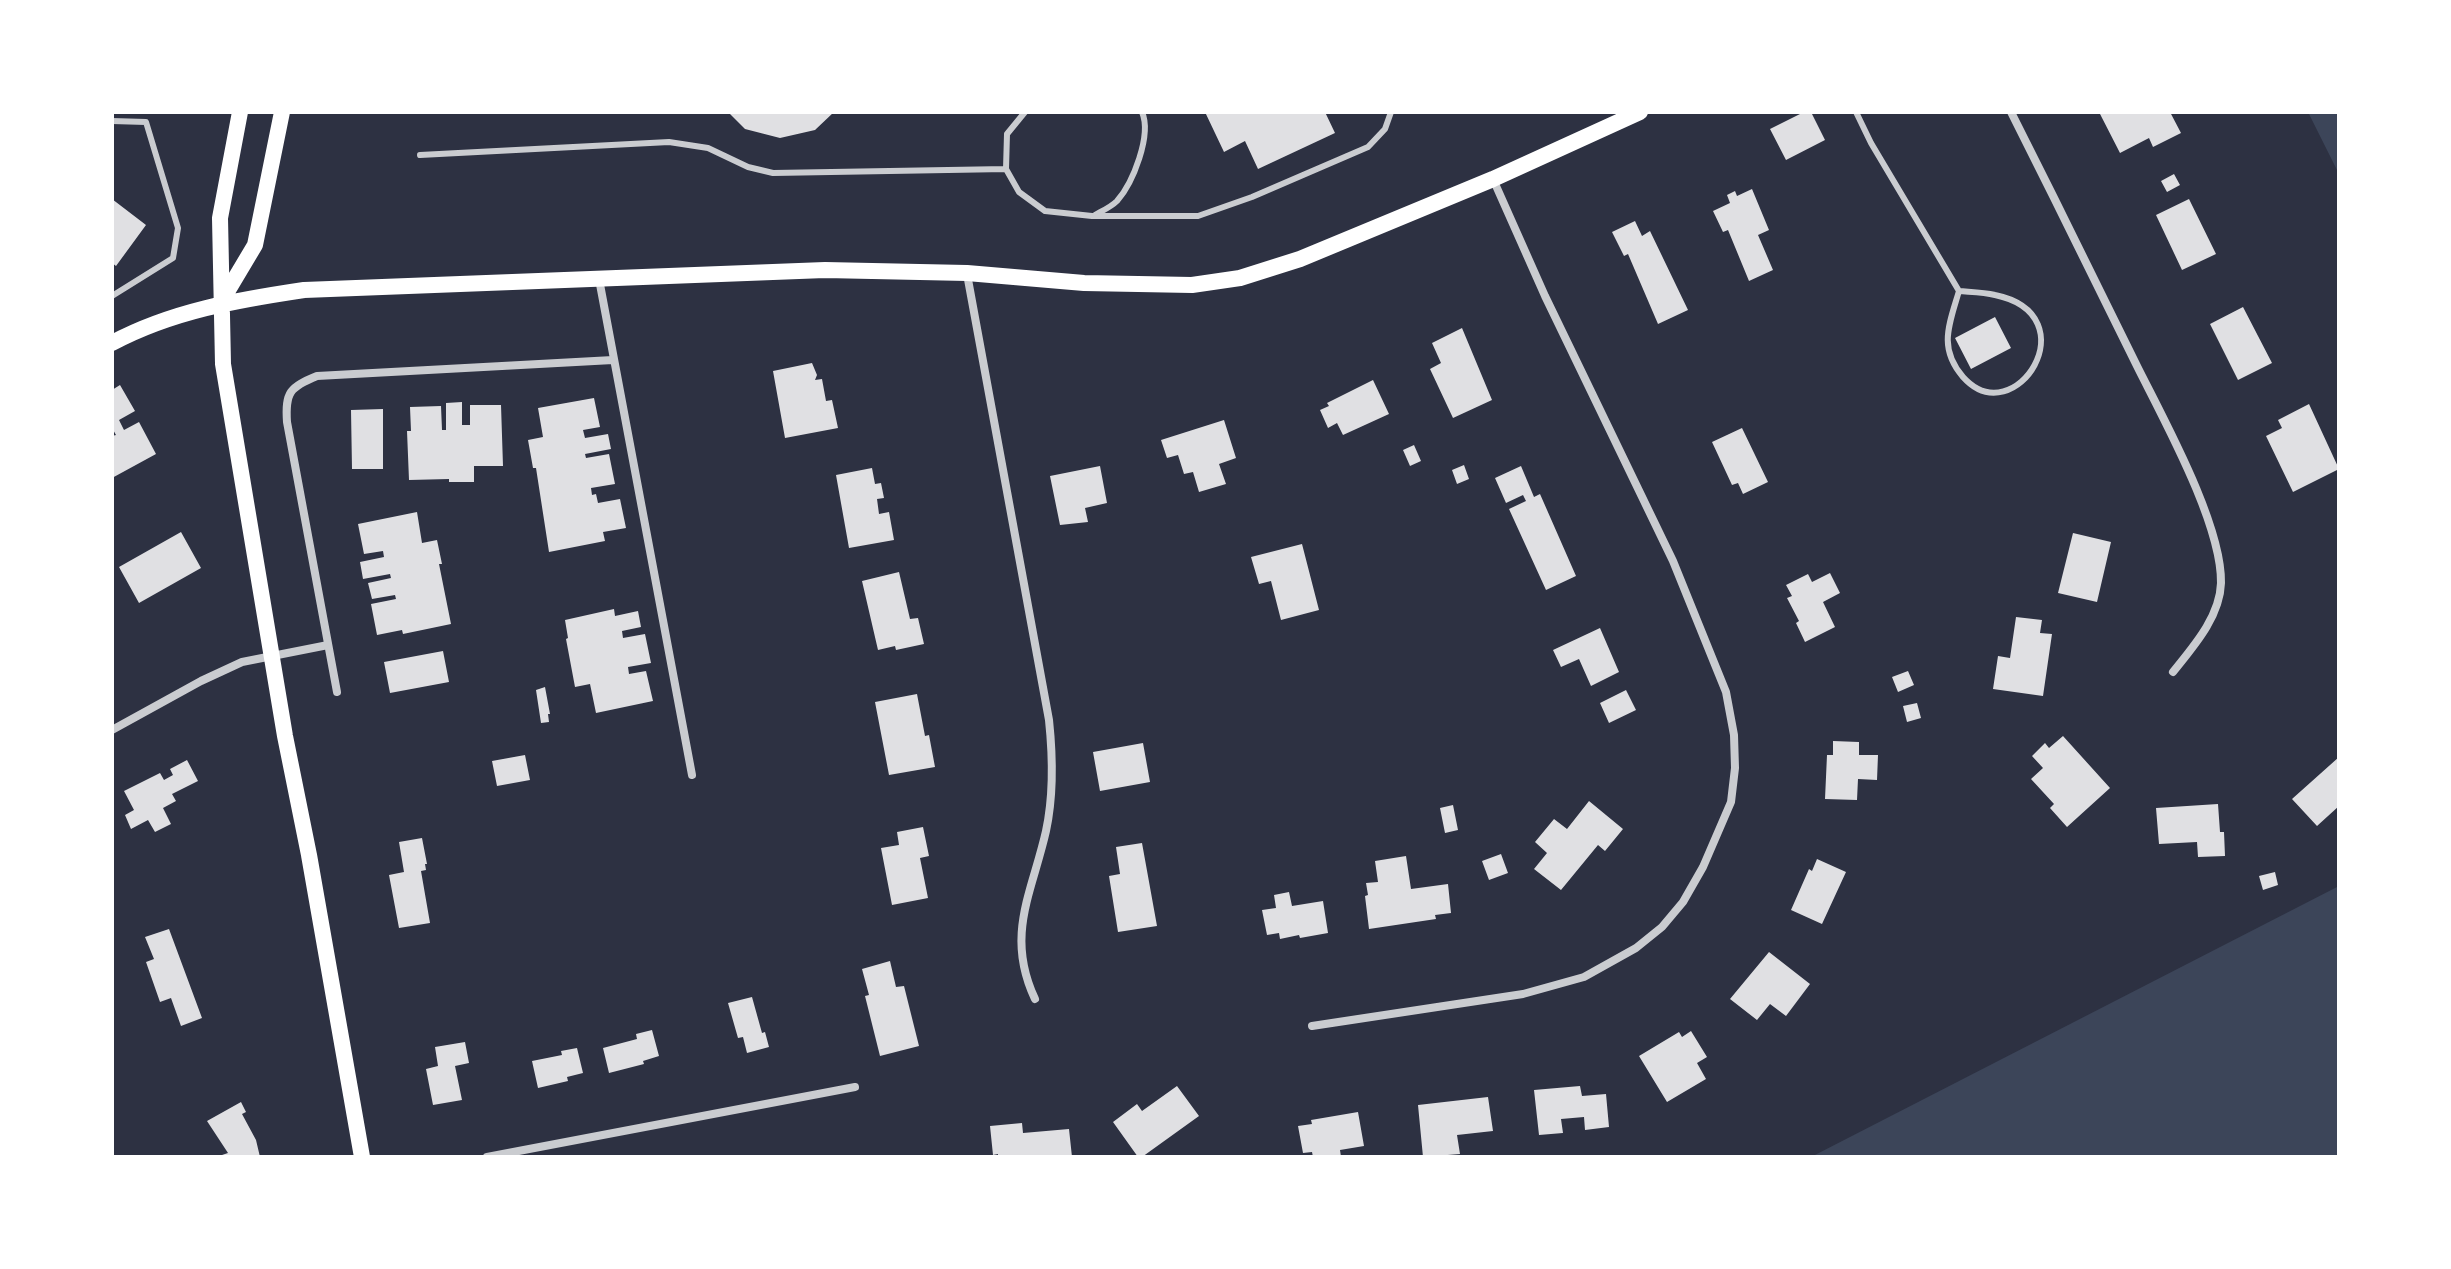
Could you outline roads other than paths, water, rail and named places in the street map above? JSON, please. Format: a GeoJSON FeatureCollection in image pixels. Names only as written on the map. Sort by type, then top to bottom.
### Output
{"type":"FeatureCollection","features":[{"type":"Feature","properties":{"kind":"main road"},"geometry":{"type":"LineString","coordinates":[[240,112],[220,218],[223,364],[362,1157]]}},
{"type":"Feature","properties":{"kind":"main road"},"geometry":{"type":"LineString","coordinates":[[220,303],[255,245],[282,112]]}},
{"type":"Feature","properties":{"kind":"main road"},"geometry":{"type":"LineString","coordinates":[[112,343],[155,323],[220,303],[304,290],[825,270],[967,273],[1084,283],[1192,285],[1240,278],[1300,259],[1493,179],[1630,114]]}},
{"type":"Feature","properties":{"kind":"street"},"geometry":{"type":"LineString","coordinates":[[2011,112],[2163,418],[2208,521],[2217,551],[2220,597],[2210,621],[2173,672]]}},
{"type":"Feature","properties":{"kind":"street"},"geometry":{"type":"LineString","coordinates":[[1312,1026],[1523,994],[1584,977],[1636,948],[1662,927],[1683,902],[1703,867],[1731,802],[1735,768],[1734,735],[1726,692],[1673,561],[1545,296],[1493,179]]}},
{"type":"Feature","properties":{"kind":"street"},"geometry":{"type":"LineString","coordinates":[[967,273],[1049,720],[1054,768],[1046,830],[1022,915],[1024,977],[1035,999]]}},
{"type":"Feature","properties":{"kind":"street"},"geometry":{"type":"LineString","coordinates":[[599,278],[692,775]]}},
{"type":"Feature","properties":{"kind":"street"},"geometry":{"type":"LineString","coordinates":[[337,692],[287,422],[286,402],[294,385],[317,376],[613,360]]}},
{"type":"Feature","properties":{"kind":"street"},"geometry":{"type":"LineString","coordinates":[[112,730],[242,662],[328,645]]}},
{"type":"Feature","properties":{"kind":"street"},"geometry":{"type":"LineString","coordinates":[[487,1157],[855,1087]]}},
{"type":"Feature","properties":{"kind":"lane"},"geometry":{"type":"LineString","coordinates":[[1025,112],[1007,134],[1006,169],[1019,192],[1045,211],[1092,216],[1198,216],[1252,197],[1368,147],[1385,129],[1391,112]]}},
{"type":"Feature","properties":{"kind":"lane"},"geometry":{"type":"LineString","coordinates":[[1092,216],[1116,202],[1134,173],[1144,141],[1142,112]]}},
{"type":"Feature","properties":{"kind":"lane"},"geometry":{"type":"LineString","coordinates":[[1856,112],[1871,143],[1959,291],[1947,331],[1947,350],[1953,364],[1978,389],[1995,393],[2007,390],[2025,379],[2038,363],[2042,336],[2034,319],[2025,309],[1996,295],[1959,291]]}},
{"type":"Feature","properties":{"kind":"lane"},"geometry":{"type":"LineString","coordinates":[[112,121],[146,122],[178,228],[173,258],[112,296]]}},
{"type":"Feature","properties":{"kind":"lane"},"geometry":{"type":"LineString","coordinates":[[420,155],[669,142],[708,148],[748,167],[773,173],[1006,169]]}}]}
